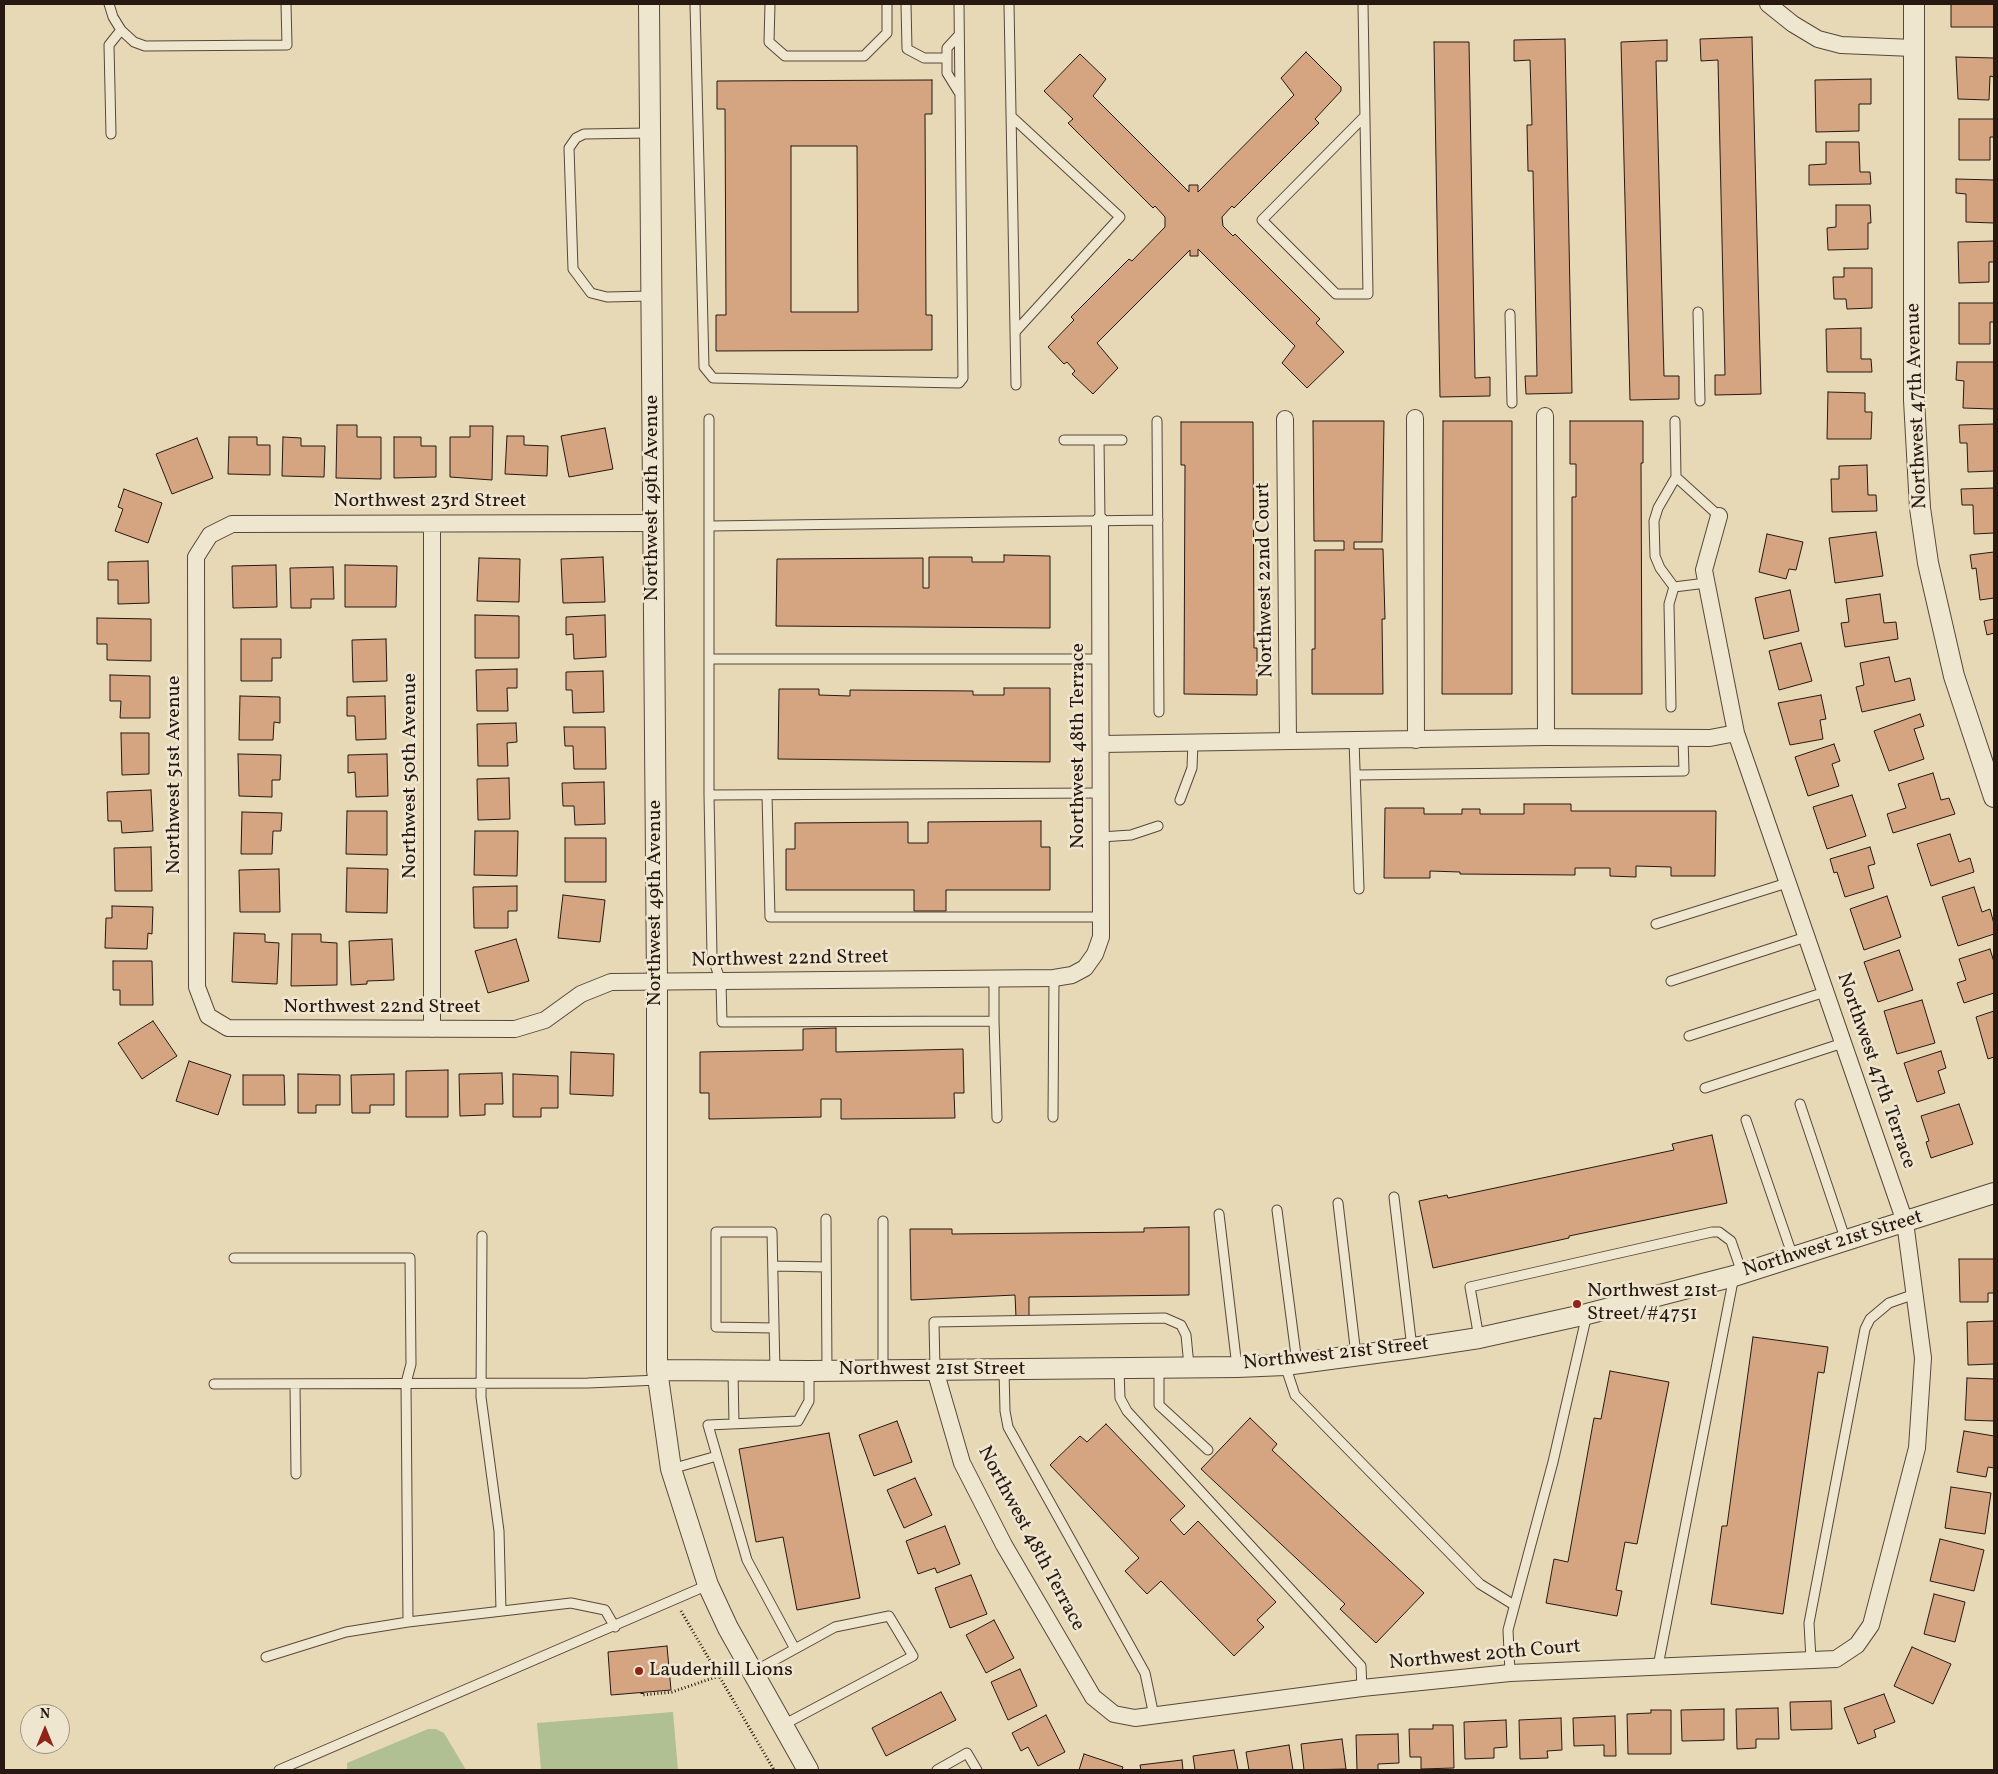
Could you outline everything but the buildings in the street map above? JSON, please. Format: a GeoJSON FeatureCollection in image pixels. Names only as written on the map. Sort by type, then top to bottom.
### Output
{"type":"FeatureCollection","features":[{"type":"Feature","properties":{"kind":"street","name":"Northwest 49th Avenue"},"geometry":{"type":"LineString","coordinates":[[649,4],[657,983],[658,1375],[671,1469],[708,1585],[728,1628],[808,1770]]}},
{"type":"Feature","properties":{"kind":"street"},"geometry":{"type":"LineString","coordinates":[[1768,4],[1793,24],[1818,39],[1850,46],[1913,48]]}},
{"type":"Feature","properties":{"kind":"street","name":"Northwest 47th Avenue"},"geometry":{"type":"LineString","coordinates":[[1914,4],[1914,400],[1920,508],[1928,563],[1954,676],[1994,797]]}},
{"type":"Feature","properties":{"kind":"street"},"geometry":{"type":"LineString","coordinates":[[1545,416],[1546,737]]}},
{"type":"Feature","properties":{"kind":"street","name":"Northwest 22nd Court"},"geometry":{"type":"LineString","coordinates":[[1285,418],[1288,741]]}},
{"type":"Feature","properties":{"kind":"street"},"geometry":{"type":"LineString","coordinates":[[1415,418],[1416,740]]}},
{"type":"Feature","properties":{"kind":"street","name":"Northwest 47th Terrace"},"geometry":{"type":"LineString","coordinates":[[1719,516],[1704,570],[1736,734],[1905,1222],[1924,1358],[1917,1448],[1871,1625],[1857,1645]]}},
{"type":"Feature","properties":{"kind":"street","name":"Northwest 48th Terrace"},"geometry":{"type":"LineString","coordinates":[[1085,968],[1094,954],[1100,937],[1100,521]]}},
{"type":"Feature","properties":{"kind":"street","name":"Northwest 23rd Street"},"geometry":{"type":"LineString","coordinates":[[210,535],[232,524],[653,523]]}},
{"type":"Feature","properties":{"kind":"street","name":"Northwest 50th Avenue"},"geometry":{"type":"LineString","coordinates":[[432,524],[432,1029]]}},
{"type":"Feature","properties":{"kind":"street","name":"Northwest 51st Avenue"},"geometry":{"type":"LineString","coordinates":[[208,1016],[197,987],[196,558],[210,535]]}},
{"type":"Feature","properties":{"kind":"street"},"geometry":{"type":"LineString","coordinates":[[1101,744],[1546,737],[1710,738],[1736,734]]}},
{"type":"Feature","properties":{"kind":"street","name":"Northwest 22nd Street"},"geometry":{"type":"LineString","coordinates":[[208,1016],[228,1028],[515,1029],[545,1020],[581,994],[611,982],[1054,978],[1072,975],[1085,968]]}},
{"type":"Feature","properties":{"kind":"street","name":"Northwest 21st Street"},"geometry":{"type":"LineString","coordinates":[[658,1375],[775,1371],[1237,1367],[1291,1364],[1356,1356],[1479,1338],[1587,1314],[1738,1274],[1994,1193]]}},
{"type":"Feature","properties":{"kind":"street","name":"Northwest 48th Terrace"},"geometry":{"type":"LineString","coordinates":[[935,1370],[962,1463],[1092,1697],[1114,1714]]}},
{"type":"Feature","properties":{"kind":"street","name":"Northwest 20th Court"},"geometry":{"type":"LineString","coordinates":[[1114,1714],[1136,1718],[1362,1688],[1510,1673],[1836,1659],[1857,1645]]}},
{"type":"Feature","properties":{"kind":"lane"},"geometry":{"type":"LineString","coordinates":[[109,4],[113,17],[121,30],[134,42],[145,46],[287,45],[286,4]]}},
{"type":"Feature","properties":{"kind":"lane"},"geometry":{"type":"LineString","coordinates":[[695,4],[704,367],[713,378],[958,383],[963,378],[959,4]]}},
{"type":"Feature","properties":{"kind":"lane"},"geometry":{"type":"LineString","coordinates":[[770,4],[769,42],[785,56],[864,56],[887,33],[886,4]]}},
{"type":"Feature","properties":{"kind":"lane"},"geometry":{"type":"LineString","coordinates":[[906,4],[907,49],[924,58],[947,58]]}},
{"type":"Feature","properties":{"kind":"lane"},"geometry":{"type":"LineString","coordinates":[[1009,4],[1016,385]]}},
{"type":"Feature","properties":{"kind":"lane"},"geometry":{"type":"LineString","coordinates":[[1364,4],[1368,294],[1336,294],[1262,220],[1365,116]]}},
{"type":"Feature","properties":{"kind":"lane"},"geometry":{"type":"LineString","coordinates":[[111,134],[109,45],[121,30]]}},
{"type":"Feature","properties":{"kind":"lane"},"geometry":{"type":"LineString","coordinates":[[959,35],[947,48],[947,73],[960,94]]}},
{"type":"Feature","properties":{"kind":"lane"},"geometry":{"type":"LineString","coordinates":[[1012,117],[1120,217],[1015,332]]}},
{"type":"Feature","properties":{"kind":"lane"},"geometry":{"type":"LineString","coordinates":[[650,133],[584,134],[576,138],[569,148],[573,269],[591,293],[607,297],[651,296]]}},
{"type":"Feature","properties":{"kind":"lane"},"geometry":{"type":"LineString","coordinates":[[1698,312],[1700,401]]}},
{"type":"Feature","properties":{"kind":"lane"},"geometry":{"type":"LineString","coordinates":[[1510,314],[1512,403]]}},
{"type":"Feature","properties":{"kind":"lane"},"geometry":{"type":"LineString","coordinates":[[709,420],[709,795],[712,956],[721,982],[722,1022],[994,1021]]}},
{"type":"Feature","properties":{"kind":"lane"},"geometry":{"type":"LineString","coordinates":[[1157,421],[1159,712]]}},
{"type":"Feature","properties":{"kind":"lane"},"geometry":{"type":"LineString","coordinates":[[1674,587],[1660,568],[1655,556],[1653,536],[1654,521],[1658,508],[1676,477],[1675,421]]}},
{"type":"Feature","properties":{"kind":"lane"},"geometry":{"type":"LineString","coordinates":[[1064,440],[1122,440]]}},
{"type":"Feature","properties":{"kind":"lane"},"geometry":{"type":"LineString","coordinates":[[1099,440],[1100,521]]}},
{"type":"Feature","properties":{"kind":"lane"},"geometry":{"type":"LineString","coordinates":[[1676,477],[1719,516]]}},
{"type":"Feature","properties":{"kind":"lane"},"geometry":{"type":"LineString","coordinates":[[710,526],[1158,520]]}},
{"type":"Feature","properties":{"kind":"lane"},"geometry":{"type":"LineString","coordinates":[[1674,587],[1706,582]]}},
{"type":"Feature","properties":{"kind":"lane"},"geometry":{"type":"LineString","coordinates":[[1671,706],[1669,604],[1674,587]]}},
{"type":"Feature","properties":{"kind":"lane"},"geometry":{"type":"LineString","coordinates":[[709,659],[1100,659]]}},
{"type":"Feature","properties":{"kind":"lane"},"geometry":{"type":"LineString","coordinates":[[1356,775],[1684,771],[1683,738]]}},
{"type":"Feature","properties":{"kind":"lane"},"geometry":{"type":"LineString","coordinates":[[1354,740],[1359,889]]}},
{"type":"Feature","properties":{"kind":"lane"},"geometry":{"type":"LineString","coordinates":[[1180,800],[1192,768],[1193,742]]}},
{"type":"Feature","properties":{"kind":"lane"},"geometry":{"type":"LineString","coordinates":[[709,795],[1101,793]]}},
{"type":"Feature","properties":{"kind":"lane"},"geometry":{"type":"LineString","coordinates":[[767,795],[770,917],[1100,917]]}},
{"type":"Feature","properties":{"kind":"lane"},"geometry":{"type":"LineString","coordinates":[[1101,837],[1131,835],[1158,826]]}},
{"type":"Feature","properties":{"kind":"lane"},"geometry":{"type":"LineString","coordinates":[[1656,924],[1787,883]]}},
{"type":"Feature","properties":{"kind":"lane"},"geometry":{"type":"LineString","coordinates":[[1671,980],[1806,937]]}},
{"type":"Feature","properties":{"kind":"lane"},"geometry":{"type":"LineString","coordinates":[[1053,1117],[1054,978]]}},
{"type":"Feature","properties":{"kind":"lane"},"geometry":{"type":"LineString","coordinates":[[994,979],[997,1118]]}},
{"type":"Feature","properties":{"kind":"lane"},"geometry":{"type":"LineString","coordinates":[[1689,1036],[1825,992]]}},
{"type":"Feature","properties":{"kind":"lane"},"geometry":{"type":"LineString","coordinates":[[1705,1088],[1843,1043]]}},
{"type":"Feature","properties":{"kind":"lane"},"geometry":{"type":"LineString","coordinates":[[1800,1104],[1846,1241]]}},
{"type":"Feature","properties":{"kind":"lane"},"geometry":{"type":"LineString","coordinates":[[1746,1120],[1793,1257]]}},
{"type":"Feature","properties":{"kind":"lane"},"geometry":{"type":"LineString","coordinates":[[1394,1197],[1412,1348]]}},
{"type":"Feature","properties":{"kind":"lane"},"geometry":{"type":"LineString","coordinates":[[1338,1203],[1356,1356]]}},
{"type":"Feature","properties":{"kind":"lane"},"geometry":{"type":"LineString","coordinates":[[1277,1210],[1295,1395],[1480,1584],[1514,1605]]}},
{"type":"Feature","properties":{"kind":"lane"},"geometry":{"type":"LineString","coordinates":[[1219,1214],[1237,1367]]}},
{"type":"Feature","properties":{"kind":"lane"},"geometry":{"type":"LineString","coordinates":[[795,1649],[747,1560],[708,1425],[798,1421],[809,1401],[818,1371],[826,1267],[826,1219]]}},
{"type":"Feature","properties":{"kind":"lane"},"geometry":{"type":"LineString","coordinates":[[883,1221],[883,1370]]}},
{"type":"Feature","properties":{"kind":"lane"},"geometry":{"type":"LineString","coordinates":[[774,1328],[716,1327],[716,1232],[772,1232],[775,1371]]}},
{"type":"Feature","properties":{"kind":"lane"},"geometry":{"type":"LineString","coordinates":[[1479,1338],[1470,1287],[1712,1232],[1719,1232],[1731,1241],[1738,1274],[1658,1666]]}},
{"type":"Feature","properties":{"kind":"lane"},"geometry":{"type":"LineString","coordinates":[[482,1236],[481,1397],[499,1532],[501,1611]]}},
{"type":"Feature","properties":{"kind":"lane"},"geometry":{"type":"LineString","coordinates":[[234,1258],[410,1258],[411,1364],[406,1383],[408,1622]]}},
{"type":"Feature","properties":{"kind":"lane"},"geometry":{"type":"LineString","coordinates":[[773,1266],[826,1267]]}},
{"type":"Feature","properties":{"kind":"lane"},"geometry":{"type":"LineString","coordinates":[[1811,1660],[1809,1623],[1865,1329],[1870,1319],[1889,1303],[1915,1294]]}},
{"type":"Feature","properties":{"kind":"lane"},"geometry":{"type":"LineString","coordinates":[[1510,1673],[1508,1630],[1553,1462],[1587,1314]]}},
{"type":"Feature","properties":{"kind":"lane"},"geometry":{"type":"LineString","coordinates":[[935,1370],[934,1322],[1166,1318],[1181,1325],[1186,1335],[1189,1366]]}},
{"type":"Feature","properties":{"kind":"lane"},"geometry":{"type":"LineString","coordinates":[[1159,1368],[1160,1405],[1208,1450]]}},
{"type":"Feature","properties":{"kind":"lane"},"geometry":{"type":"LineString","coordinates":[[1118,1369],[1120,1398],[1127,1411],[1361,1666],[1362,1688]]}},
{"type":"Feature","properties":{"kind":"lane"},"geometry":{"type":"LineString","coordinates":[[1004,1370],[1005,1406],[1008,1427],[1145,1673],[1154,1716]]}},
{"type":"Feature","properties":{"kind":"lane"},"geometry":{"type":"LineString","coordinates":[[733,1372],[734,1424]]}},
{"type":"Feature","properties":{"kind":"lane"},"geometry":{"type":"LineString","coordinates":[[214,1384],[588,1383],[658,1375]]}},
{"type":"Feature","properties":{"kind":"lane"},"geometry":{"type":"LineString","coordinates":[[295,1384],[296,1474]]}},
{"type":"Feature","properties":{"kind":"lane"},"geometry":{"type":"LineString","coordinates":[[671,1469],[717,1456]]}},
{"type":"Feature","properties":{"kind":"lane"},"geometry":{"type":"LineString","coordinates":[[279,1770],[615,1627],[708,1585]]}},
{"type":"Feature","properties":{"kind":"lane"},"geometry":{"type":"LineString","coordinates":[[266,1657],[346,1632],[408,1622],[571,1604],[605,1610],[615,1627]]}},
{"type":"Feature","properties":{"kind":"lane"},"geometry":{"type":"LineString","coordinates":[[753,1672],[835,1627],[889,1616],[913,1656],[783,1726]]}},
{"type":"Feature","properties":{"kind":"lane"},"geometry":{"type":"LineString","coordinates":[[937,1770],[967,1753],[977,1770]]}},
{"type":"Feature","properties":{"kind":"path"},"geometry":{"type":"LineString","coordinates":[[676,1600],[774,1770]]}},
{"type":"Feature","properties":{"kind":"path"},"geometry":{"type":"LineString","coordinates":[[642,1693],[642,1695],[672,1692],[719,1676]]}},
{"type":"Feature","properties":{"kind":"green space"},"geometry":{"type":"Polygon","coordinates":[[[673,1712],[678,1770],[541,1770],[537,1723],[673,1712]]]}},
{"type":"Feature","properties":{"kind":"green space"},"geometry":{"type":"Polygon","coordinates":[[[428,1729],[436,1729],[444,1733],[466,1770],[347,1770],[347,1763],[428,1729]]]}},
{"type":"Feature","properties":{"kind":"place","name":"Northwest 21st Street/#4751"},"geometry":{"type":"Point","coordinates":[1577,1304]}},
{"type":"Feature","properties":{"kind":"place","name":"Lauderhill Lions"},"geometry":{"type":"Point","coordinates":[639,1671]}}]}
